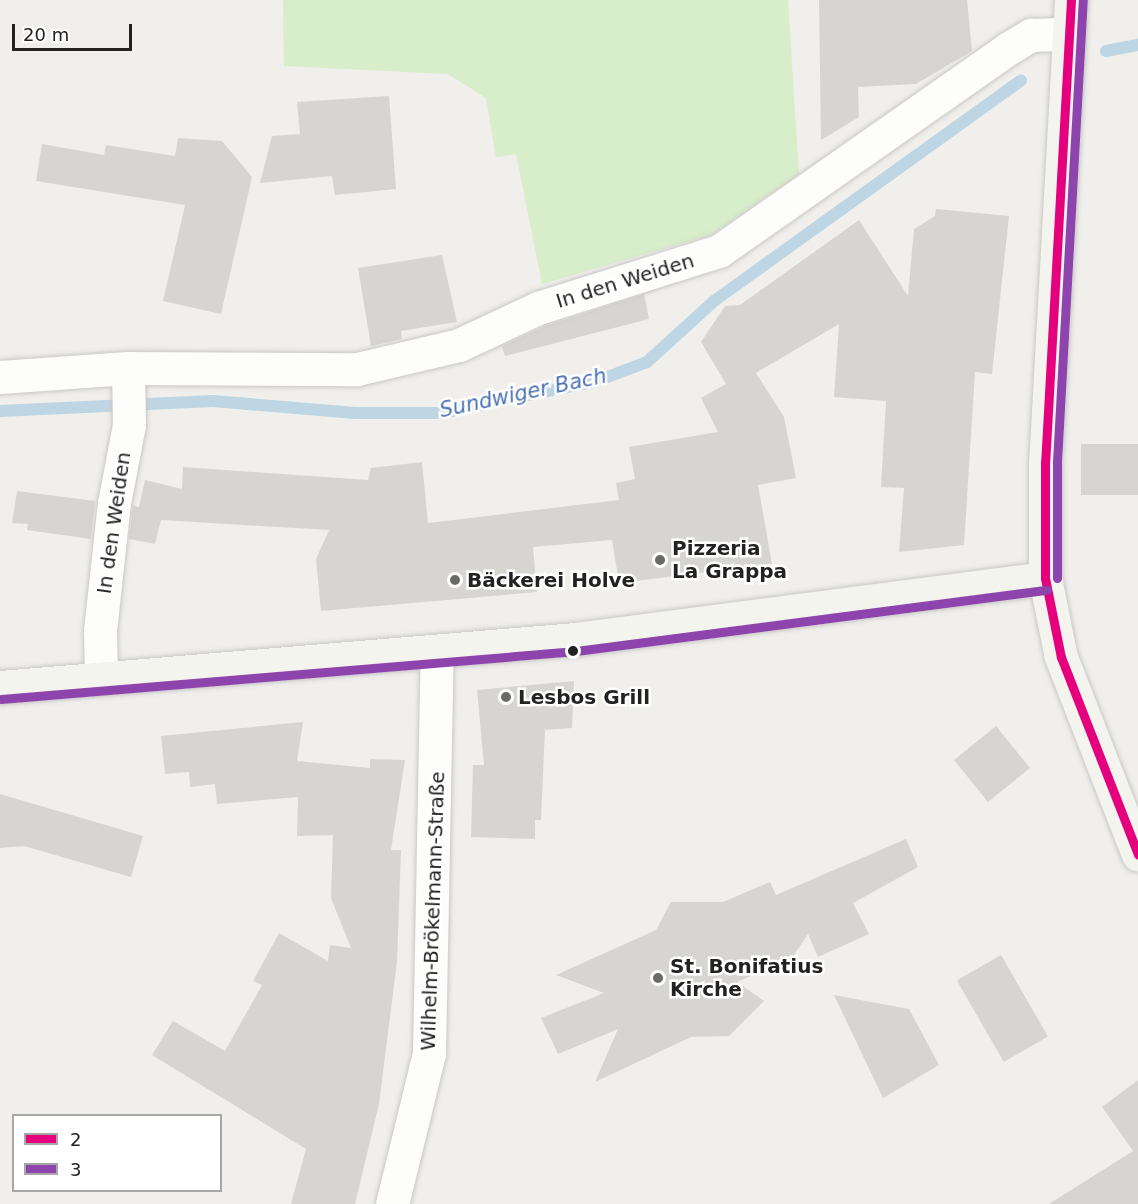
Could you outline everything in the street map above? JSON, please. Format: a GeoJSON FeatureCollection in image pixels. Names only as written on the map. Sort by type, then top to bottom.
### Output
{"type":"FeatureCollection","features":[{"type":"Feature","properties":{"kind":"main road"},"geometry":{"type":"LineString","coordinates":[[1071,0],[1066,34],[1045,462],[1045,578],[1061,657],[1138,854]]}},
{"type":"Feature","properties":{"kind":"main road"},"geometry":{"type":"LineString","coordinates":[[0,687],[437,651],[717,624],[1045,578]]}},
{"type":"Feature","properties":{"kind":"street","name":"In den Weiden"},"geometry":{"type":"LineString","coordinates":[[0,377],[357,369],[459,345],[538,308],[719,251],[1009,48],[1031,35],[1066,34]]}},
{"type":"Feature","properties":{"kind":"street","name":"In den Weiden"},"geometry":{"type":"LineString","coordinates":[[101,678],[100,632],[114,503],[129,424],[128,374]]}},
{"type":"Feature","properties":{"kind":"street","name":"Wilhelm-Brökelmann-Straße"},"geometry":{"type":"LineString","coordinates":[[392,1204],[429,1053],[437,651]]}},
{"type":"Feature","properties":{"kind":"green space"},"geometry":{"type":"Polygon","coordinates":[[[283,0],[788,0],[799,174],[711,235],[542,284],[516,154],[496,157],[486,98],[448,74],[284,66],[283,0]]]}},
{"type":"Feature","properties":{"kind":"building"},"geometry":{"type":"Polygon","coordinates":[[[819,0],[967,0],[972,51],[916,84],[858,87],[859,117],[821,140],[819,0]]]}},
{"type":"Feature","properties":{"kind":"building"},"geometry":{"type":"Polygon","coordinates":[[[389,96],[396,189],[335,195],[332,176],[260,183],[272,136],[300,134],[297,102],[389,96]]]}},
{"type":"Feature","properties":{"kind":"building"},"geometry":{"type":"Polygon","coordinates":[[[178,138],[222,141],[252,177],[221,314],[163,301],[185,205],[36,181],[42,144],[104,155],[106,145],[175,156],[178,138]]]}},
{"type":"Feature","properties":{"kind":"building"},"geometry":{"type":"Polygon","coordinates":[[[936,209],[1009,216],[992,374],[975,372],[964,545],[899,552],[904,488],[881,487],[886,401],[834,397],[839,324],[756,373],[784,417],[796,478],[758,485],[772,564],[619,583],[612,540],[533,547],[537,592],[321,611],[316,559],[329,530],[161,520],[155,544],[129,539],[133,506],[139,507],[145,480],[182,489],[183,467],[368,480],[371,468],[422,462],[428,523],[619,500],[616,483],[635,479],[629,447],[718,432],[701,398],[726,384],[701,342],[725,306],[740,305],[859,220],[908,296],[914,229],[935,216],[936,209]]]}},
{"type":"Feature","properties":{"kind":"building"},"geometry":{"type":"Polygon","coordinates":[[[442,255],[457,322],[401,331],[402,339],[371,346],[358,268],[442,255]]]}},
{"type":"Feature","properties":{"kind":"building"},"geometry":{"type":"Polygon","coordinates":[[[644,294],[649,319],[505,356],[502,346],[545,326],[644,294]]]}},
{"type":"Feature","properties":{"kind":"building"},"geometry":{"type":"Polygon","coordinates":[[[1081,444],[1138,444],[1138,495],[1081,495],[1081,444]]]}},
{"type":"Feature","properties":{"kind":"building"},"geometry":{"type":"Polygon","coordinates":[[[17,491],[95,501],[91,539],[27,530],[28,524],[12,523],[17,491]]]}},
{"type":"Feature","properties":{"kind":"building"},"geometry":{"type":"Polygon","coordinates":[[[574,681],[572,728],[545,730],[541,820],[535,820],[535,839],[471,837],[473,765],[484,765],[477,690],[574,681]]]}},
{"type":"Feature","properties":{"kind":"building"},"geometry":{"type":"Polygon","coordinates":[[[303,722],[297,761],[370,768],[370,759],[405,760],[391,850],[401,850],[397,962],[379,1104],[355,1204],[291,1204],[306,1149],[152,1055],[173,1021],[225,1051],[262,985],[253,981],[279,933],[328,961],[330,945],[351,948],[331,898],[333,835],[297,836],[298,797],[217,804],[215,784],[190,787],[189,772],[165,774],[161,736],[303,722]]]}},
{"type":"Feature","properties":{"kind":"building"},"geometry":{"type":"Polygon","coordinates":[[[996,726],[1030,768],[988,802],[954,760],[996,726]]]}},
{"type":"Feature","properties":{"kind":"building"},"geometry":{"type":"Polygon","coordinates":[[[0,794],[143,836],[131,877],[24,846],[0,848],[0,794]]]}},
{"type":"Feature","properties":{"kind":"building","name":"St. Bonifatius Kirche"},"geometry":{"type":"Polygon","coordinates":[[[906,839],[918,867],[853,903],[869,934],[818,957],[808,934],[792,958],[737,982],[764,1001],[729,1036],[691,1037],[595,1082],[618,1029],[558,1054],[541,1018],[604,993],[556,975],[656,930],[671,902],[723,902],[770,882],[776,895],[906,839]]]}},
{"type":"Feature","properties":{"kind":"building"},"geometry":{"type":"Polygon","coordinates":[[[1001,955],[1048,1036],[1004,1062],[957,980],[1001,955]]]}},
{"type":"Feature","properties":{"kind":"building"},"geometry":{"type":"Polygon","coordinates":[[[834,995],[909,1009],[939,1065],[883,1098],[834,995]]]}},
{"type":"Feature","properties":{"kind":"building"},"geometry":{"type":"Polygon","coordinates":[[[1138,1080],[1138,1204],[1049,1204],[1133,1151],[1102,1107],[1138,1080]]]}},
{"type":"Feature","properties":{"kind":"waterway","name":"Sundwiger Bach"},"geometry":{"type":"LineString","coordinates":[[1106,51],[1138,45]]}},
{"type":"Feature","properties":{"kind":"waterway","name":"Sundwiger Bach"},"geometry":{"type":"LineString","coordinates":[[0,411],[213,401],[355,413],[441,413],[597,381],[647,362],[714,301],[1021,80]]}},
{"type":"Feature","properties":{"kind":"transit line","name":"2"},"geometry":{"type":"LineString","coordinates":[[1071,0],[1045,462],[1045,578],[1061,657],[1138,854]]}},
{"type":"Feature","properties":{"kind":"transit line","name":"3"},"geometry":{"type":"LineString","coordinates":[[1057,578],[1057,462],[1083,1]]}},
{"type":"Feature","properties":{"kind":"transit line","name":"3"},"geometry":{"type":"LineString","coordinates":[[1,699],[576,651],[1047,590]]}},
{"type":"Feature","properties":{"kind":"place","name":"Pizzeria La Grappa"},"geometry":{"type":"Point","coordinates":[660,560]}},
{"type":"Feature","properties":{"kind":"place","name":"Bäckerei Holve"},"geometry":{"type":"Point","coordinates":[455,580]}},
{"type":"Feature","properties":{"kind":"place","name":"Lesbos Grill"},"geometry":{"type":"Point","coordinates":[506,697]}},
{"type":"Feature","properties":{"kind":"place","name":"St. Bonifatius Kirche"},"geometry":{"type":"Point","coordinates":[658,978]}}]}
